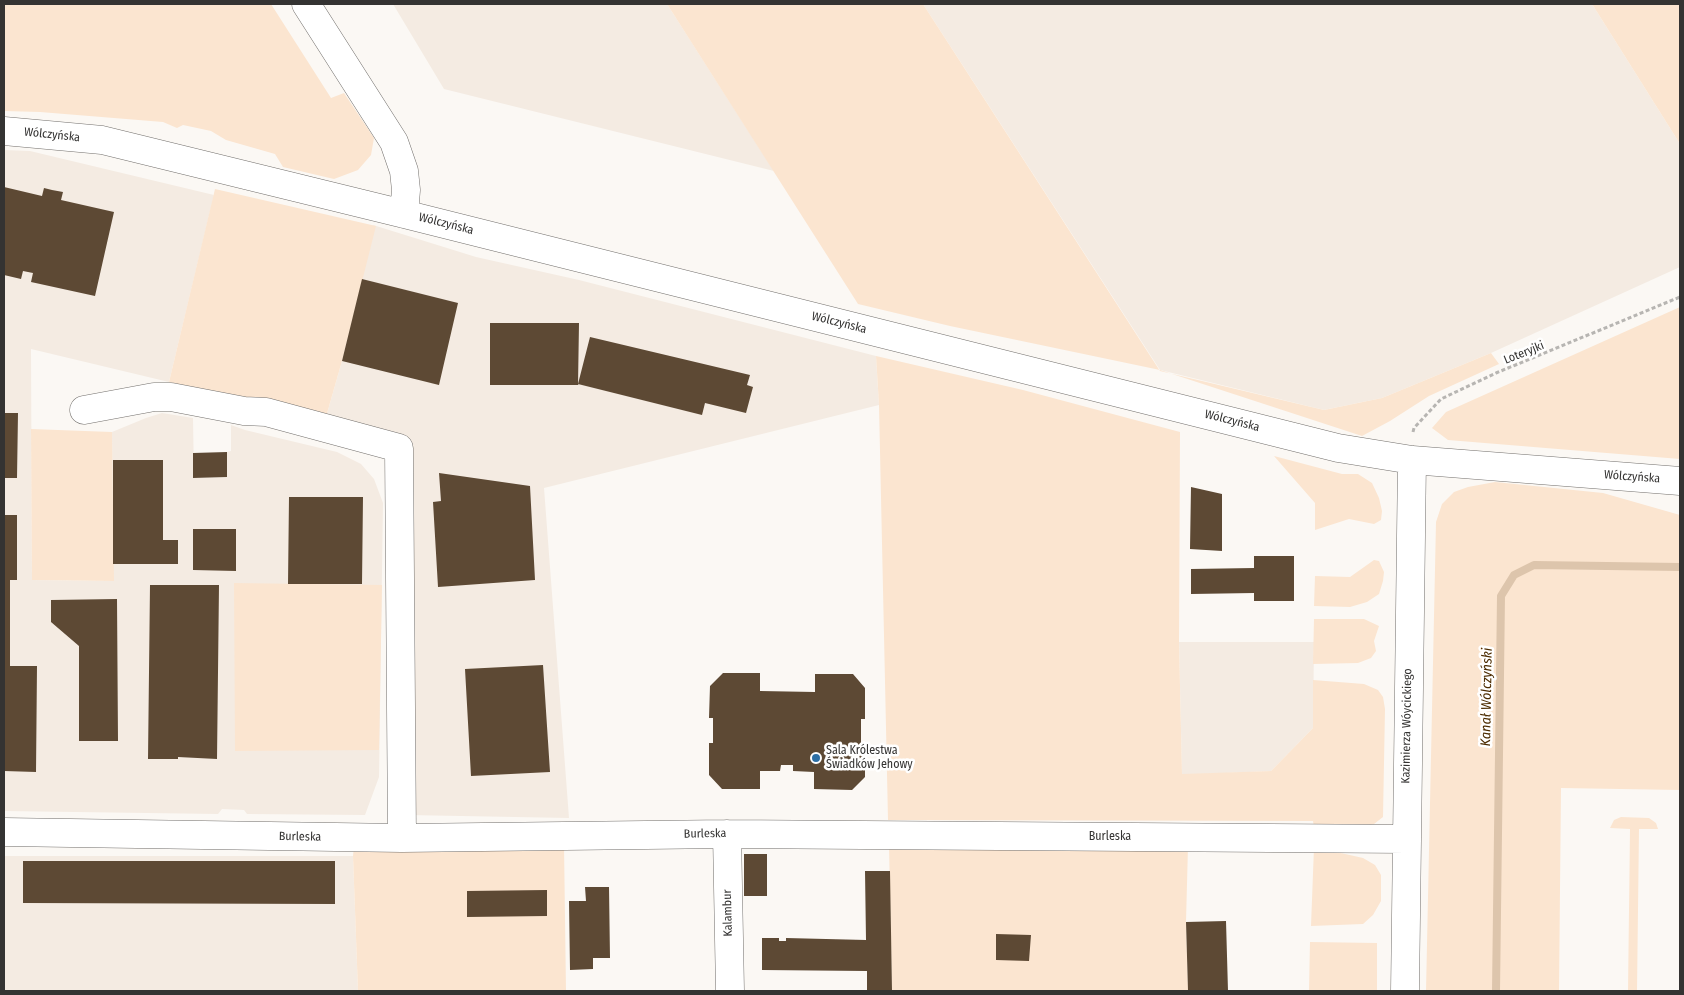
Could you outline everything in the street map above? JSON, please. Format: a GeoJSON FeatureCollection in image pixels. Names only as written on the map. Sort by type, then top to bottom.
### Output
{"type":"FeatureCollection","features":[{"type":"Feature","properties":{"kind":"street"},"geometry":{"type":"LineString","coordinates":[[306,4],[394,142],[404,172],[406,190],[404,214]]}},
{"type":"Feature","properties":{"kind":"street","name":"Wólczyńska"},"geometry":{"type":"LineString","coordinates":[[4,131],[102,140],[1338,448],[1412,460],[1680,481]]}},
{"type":"Feature","properties":{"kind":"street"},"geometry":{"type":"LineString","coordinates":[[84,410],[154,396],[171,397],[244,411],[266,412],[399,448],[402,838]]}},
{"type":"Feature","properties":{"kind":"street","name":"Kazimierza Wóycickiego"},"geometry":{"type":"LineString","coordinates":[[1405,991],[1412,460]]}},
{"type":"Feature","properties":{"kind":"street","name":"Burleska"},"geometry":{"type":"LineString","coordinates":[[4,832],[402,838],[727,834],[1406,839]]}},
{"type":"Feature","properties":{"kind":"street","name":"Kalambur"},"geometry":{"type":"LineString","coordinates":[[727,834],[730,991]]}},
{"type":"Feature","properties":{"kind":"path","name":"Loteryjki"},"geometry":{"type":"LineString","coordinates":[[1412,460],[1414,428],[1441,399],[1496,373],[1680,297]]}},
{"type":"Feature","properties":{"kind":"shaded area"},"geometry":{"type":"Polygon","coordinates":[[[4,4],[271,4],[331,98],[344,93],[374,138],[371,155],[358,170],[334,179],[283,167],[275,154],[226,140],[211,131],[183,125],[177,128],[163,122],[4,111],[4,4]]]}},
{"type":"Feature","properties":{"kind":"shaded area"},"geometry":{"type":"Polygon","coordinates":[[[393,4],[667,4],[774,171],[444,89],[393,4]]]}},
{"type":"Feature","properties":{"kind":"shaded area"},"geometry":{"type":"Polygon","coordinates":[[[667,4],[923,4],[1159,370],[950,326],[858,304],[667,4]]]}},
{"type":"Feature","properties":{"kind":"shaded area"},"geometry":{"type":"Polygon","coordinates":[[[923,4],[1592,4],[1680,144],[1680,267],[1491,353],[1382,398],[1324,410],[1160,370],[923,4]]]}},
{"type":"Feature","properties":{"kind":"shaded area"},"geometry":{"type":"Polygon","coordinates":[[[1592,4],[1680,4],[1680,144],[1592,4]]]}},
{"type":"Feature","properties":{"kind":"shaded area"},"geometry":{"type":"Polygon","coordinates":[[[4,150],[30,151],[214,195],[169,382],[31,349],[32,580],[113,581],[112,432],[146,418],[162,413],[193,418],[194,478],[227,477],[227,452],[231,451],[231,425],[337,452],[361,464],[374,479],[383,503],[379,777],[365,815],[247,814],[244,810],[222,809],[218,814],[4,811],[4,150]]]}},
{"type":"Feature","properties":{"kind":"shaded area"},"geometry":{"type":"Polygon","coordinates":[[[215,189],[376,226],[326,417],[169,382],[215,189]]]}},
{"type":"Feature","properties":{"kind":"shaded area"},"geometry":{"type":"Polygon","coordinates":[[[373,225],[476,257],[579,280],[876,356],[879,405],[544,488],[569,818],[407,815],[411,442],[326,417],[342,361],[373,225]]]}},
{"type":"Feature","properties":{"kind":"shaded area"},"geometry":{"type":"Polygon","coordinates":[[[1680,307],[1680,459],[1448,440],[1432,428],[1446,412],[1680,307]]]}},
{"type":"Feature","properties":{"kind":"shaded area"},"geometry":{"type":"Polygon","coordinates":[[[1491,353],[1499,364],[1429,396],[1362,436],[1171,374],[1324,410],[1382,398],[1491,353]]]}},
{"type":"Feature","properties":{"kind":"shaded area"},"geometry":{"type":"Polygon","coordinates":[[[876,356],[1023,390],[1180,432],[1179,642],[1182,774],[1271,771],[1313,728],[1313,680],[1364,684],[1378,690],[1383,697],[1385,709],[1383,817],[1374,824],[1363,827],[1314,828],[1313,821],[888,820],[879,405],[876,356]]]}},
{"type":"Feature","properties":{"kind":"shaded area"},"geometry":{"type":"Polygon","coordinates":[[[31,429],[112,432],[114,581],[32,580],[31,429]]]}},
{"type":"Feature","properties":{"kind":"shaded area"},"geometry":{"type":"Polygon","coordinates":[[[1274,456],[1342,474],[1358,474],[1372,483],[1379,498],[1382,511],[1381,520],[1374,524],[1349,519],[1315,530],[1315,503],[1274,456]]]}},
{"type":"Feature","properties":{"kind":"shaded area"},"geometry":{"type":"Polygon","coordinates":[[[1495,482],[1603,493],[1680,515],[1680,790],[1561,788],[1559,991],[1426,991],[1436,522],[1442,504],[1454,492],[1468,487],[1495,482]]]}},
{"type":"Feature","properties":{"kind":"shaded area"},"geometry":{"type":"Polygon","coordinates":[[[1374,560],[1379,561],[1384,572],[1379,594],[1367,602],[1350,607],[1314,606],[1315,576],[1350,577],[1374,560]]]}},
{"type":"Feature","properties":{"kind":"shaded area"},"geometry":{"type":"Polygon","coordinates":[[[234,583],[382,585],[379,750],[235,751],[234,583]]]}},
{"type":"Feature","properties":{"kind":"shaded area"},"geometry":{"type":"Polygon","coordinates":[[[1314,619],[1364,619],[1379,626],[1374,641],[1376,651],[1371,658],[1358,663],[1313,664],[1314,619]]]}},
{"type":"Feature","properties":{"kind":"shaded area"},"geometry":{"type":"Polygon","coordinates":[[[1179,642],[1314,642],[1313,728],[1271,771],[1182,775],[1179,642]]]}},
{"type":"Feature","properties":{"kind":"shaded area"},"geometry":{"type":"Polygon","coordinates":[[[1621,817],[1649,818],[1656,823],[1658,829],[1639,829],[1637,991],[1628,991],[1630,829],[1610,828],[1614,820],[1621,817]]]}},
{"type":"Feature","properties":{"kind":"shaded area"},"geometry":{"type":"Polygon","coordinates":[[[564,844],[566,991],[358,991],[354,846],[564,844]]]}},
{"type":"Feature","properties":{"kind":"shaded area"},"geometry":{"type":"Polygon","coordinates":[[[889,845],[1188,846],[1186,922],[1188,991],[892,991],[889,845]]]}},
{"type":"Feature","properties":{"kind":"shaded area"},"geometry":{"type":"Polygon","coordinates":[[[1314,847],[1363,858],[1375,865],[1381,875],[1381,901],[1373,915],[1363,924],[1311,926],[1314,847]]]}},
{"type":"Feature","properties":{"kind":"shaded area"},"geometry":{"type":"Polygon","coordinates":[[[4,856],[353,856],[358,991],[4,991],[4,856]]]}},
{"type":"Feature","properties":{"kind":"shaded area"},"geometry":{"type":"Polygon","coordinates":[[[1310,942],[1377,943],[1377,991],[1309,991],[1310,942]]]}},
{"type":"Feature","properties":{"kind":"building"},"geometry":{"type":"Polygon","coordinates":[[[4,187],[42,196],[44,188],[63,192],[61,200],[114,212],[95,296],[31,282],[33,273],[23,271],[21,279],[4,275],[4,187]]]}},
{"type":"Feature","properties":{"kind":"building"},"geometry":{"type":"Polygon","coordinates":[[[362,279],[458,303],[439,385],[342,361],[362,279]]]}},
{"type":"Feature","properties":{"kind":"building"},"geometry":{"type":"Polygon","coordinates":[[[490,323],[579,323],[578,385],[490,385],[490,323]]]}},
{"type":"Feature","properties":{"kind":"building"},"geometry":{"type":"Polygon","coordinates":[[[590,337],[750,375],[747,385],[753,387],[746,413],[705,403],[702,415],[578,384],[590,337]]]}},
{"type":"Feature","properties":{"kind":"building"},"geometry":{"type":"Polygon","coordinates":[[[4,413],[18,413],[17,478],[4,478],[4,413]]]}},
{"type":"Feature","properties":{"kind":"building"},"geometry":{"type":"Polygon","coordinates":[[[227,452],[227,477],[193,478],[193,453],[227,452]]]}},
{"type":"Feature","properties":{"kind":"building"},"geometry":{"type":"Polygon","coordinates":[[[113,460],[163,460],[163,540],[178,540],[178,564],[113,564],[113,460]]]}},
{"type":"Feature","properties":{"kind":"building"},"geometry":{"type":"Polygon","coordinates":[[[439,473],[530,486],[535,580],[438,587],[433,502],[441,501],[439,473]]]}},
{"type":"Feature","properties":{"kind":"building"},"geometry":{"type":"Polygon","coordinates":[[[1191,487],[1222,494],[1222,551],[1190,549],[1191,487]]]}},
{"type":"Feature","properties":{"kind":"building"},"geometry":{"type":"Polygon","coordinates":[[[289,497],[363,497],[362,584],[288,584],[289,497]]]}},
{"type":"Feature","properties":{"kind":"building"},"geometry":{"type":"Polygon","coordinates":[[[4,515],[17,515],[17,580],[10,580],[10,666],[37,666],[36,772],[4,771],[4,515]]]}},
{"type":"Feature","properties":{"kind":"building"},"geometry":{"type":"Polygon","coordinates":[[[193,529],[236,529],[236,571],[193,570],[193,529]]]}},
{"type":"Feature","properties":{"kind":"building"},"geometry":{"type":"Polygon","coordinates":[[[1254,556],[1294,556],[1294,601],[1254,601],[1254,593],[1191,594],[1191,569],[1254,568],[1254,556]]]}},
{"type":"Feature","properties":{"kind":"building"},"geometry":{"type":"Polygon","coordinates":[[[150,585],[219,585],[217,759],[178,757],[178,759],[148,759],[150,585]]]}},
{"type":"Feature","properties":{"kind":"building"},"geometry":{"type":"Polygon","coordinates":[[[117,599],[118,741],[79,741],[79,646],[51,622],[51,600],[117,599]]]}},
{"type":"Feature","properties":{"kind":"building"},"geometry":{"type":"Polygon","coordinates":[[[543,665],[550,772],[471,776],[465,669],[543,665]]]}},
{"type":"Feature","properties":{"kind":"building"},"geometry":{"type":"Polygon","coordinates":[[[723,673],[760,673],[760,691],[815,692],[815,674],[853,674],[865,688],[865,719],[861,719],[861,753],[865,754],[865,777],[852,790],[814,789],[814,772],[793,771],[793,765],[781,765],[780,771],[760,771],[760,789],[722,789],[709,775],[709,743],[713,743],[713,718],[709,718],[710,686],[723,673]]]}},
{"type":"Feature","properties":{"kind":"building"},"geometry":{"type":"Polygon","coordinates":[[[744,854],[767,854],[767,896],[744,896],[744,854]]]}},
{"type":"Feature","properties":{"kind":"building"},"geometry":{"type":"Polygon","coordinates":[[[23,861],[335,861],[335,904],[23,903],[23,861]]]}},
{"type":"Feature","properties":{"kind":"building"},"geometry":{"type":"Polygon","coordinates":[[[865,871],[890,871],[892,991],[867,991],[867,971],[762,970],[762,938],[779,938],[779,941],[786,941],[786,938],[866,940],[865,871]]]}},
{"type":"Feature","properties":{"kind":"building"},"geometry":{"type":"Polygon","coordinates":[[[585,887],[609,887],[610,958],[593,958],[593,969],[570,970],[569,901],[586,901],[585,887]]]}},
{"type":"Feature","properties":{"kind":"building"},"geometry":{"type":"Polygon","coordinates":[[[547,890],[547,916],[467,917],[467,891],[547,890]]]}},
{"type":"Feature","properties":{"kind":"building"},"geometry":{"type":"Polygon","coordinates":[[[1226,921],[1228,991],[1188,991],[1186,922],[1226,921]]]}},
{"type":"Feature","properties":{"kind":"building"},"geometry":{"type":"Polygon","coordinates":[[[996,934],[1031,935],[1029,961],[996,960],[996,934]]]}},
{"type":"Feature","properties":{"kind":"waterway","name":"Kanał Wólczyński"},"geometry":{"type":"LineString","coordinates":[[1496,991],[1501,596],[1514,575],[1534,565],[1680,567]]}},
{"type":"Feature","properties":{"kind":"place","name":"Sala Królestwa Świadków Jehowy"},"geometry":{"type":"Point","coordinates":[816,758]}}]}
